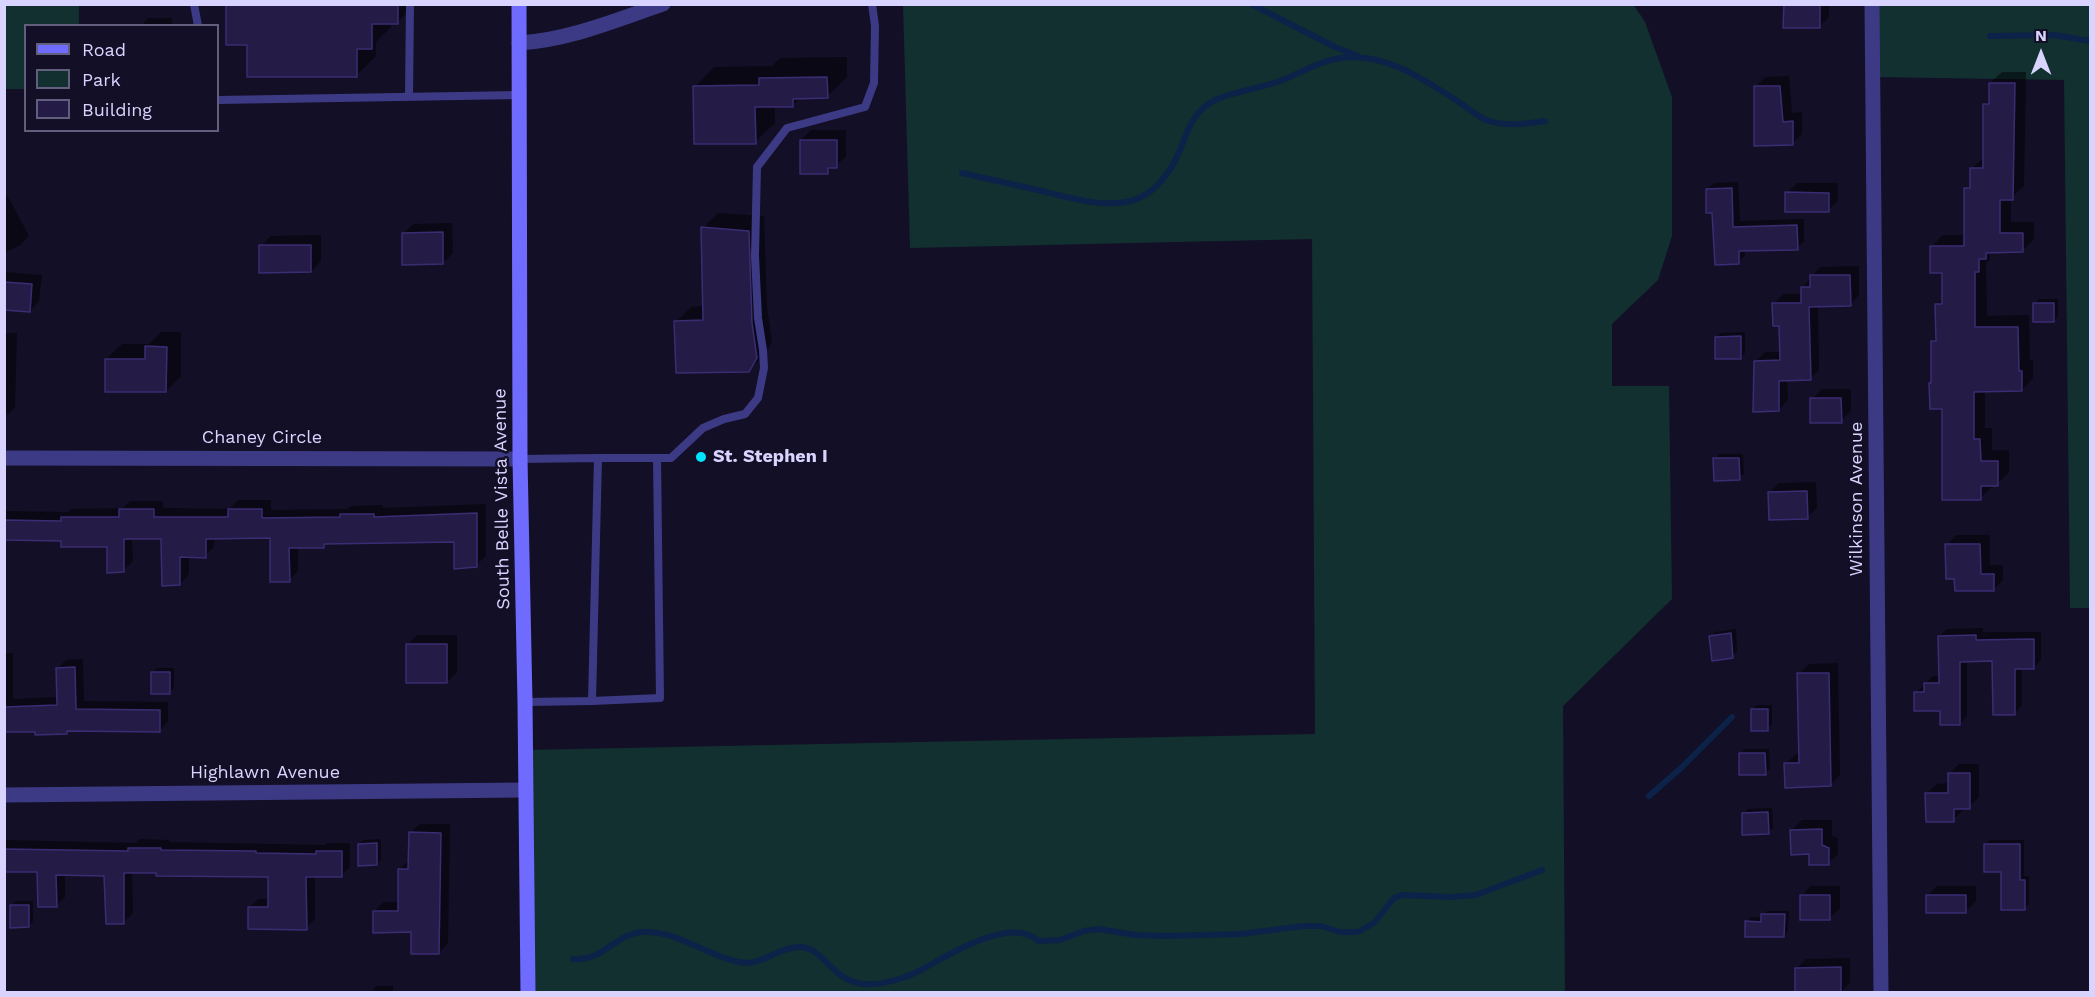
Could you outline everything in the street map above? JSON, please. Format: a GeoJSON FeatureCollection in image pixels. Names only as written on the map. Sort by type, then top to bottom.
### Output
{"type":"FeatureCollection","features":[{"type":"Feature","properties":{"kind":"street","name":"South Belle Vista Avenue"},"geometry":{"type":"LineString","coordinates":[[519,4],[520,459],[528,993]]}},
{"type":"Feature","properties":{"kind":"street"},"geometry":{"type":"LineString","coordinates":[[519,42],[561,37],[663,4]]}},
{"type":"Feature","properties":{"kind":"street","name":"Wilkinson Avenue"},"geometry":{"type":"LineString","coordinates":[[1872,4],[1881,993]]}},
{"type":"Feature","properties":{"kind":"street","name":"Chaney Circle"},"geometry":{"type":"LineString","coordinates":[[4,458],[520,459]]}},
{"type":"Feature","properties":{"kind":"street","name":"Highlawn Avenue"},"geometry":{"type":"LineString","coordinates":[[4,795],[525,790]]}},
{"type":"Feature","properties":{"kind":"lane"},"geometry":{"type":"LineString","coordinates":[[194,4],[198,24]]}},
{"type":"Feature","properties":{"kind":"lane"},"geometry":{"type":"LineString","coordinates":[[409,97],[410,4]]}},
{"type":"Feature","properties":{"kind":"lane"},"geometry":{"type":"LineString","coordinates":[[520,459],[671,458],[703,428],[724,419],[745,414],[758,398],[764,368],[758,318],[756,266],[757,167],[787,128],[865,107],[874,83],[875,26],[872,4]]}},
{"type":"Feature","properties":{"kind":"lane"},"geometry":{"type":"LineString","coordinates":[[219,100],[519,95]]}},
{"type":"Feature","properties":{"kind":"lane"},"geometry":{"type":"LineString","coordinates":[[592,700],[598,458]]}},
{"type":"Feature","properties":{"kind":"lane"},"geometry":{"type":"LineString","coordinates":[[525,702],[660,698],[657,458]]}},
{"type":"Feature","properties":{"kind":"green space"},"geometry":{"type":"Polygon","coordinates":[[[1633,4],[1645,22],[1672,97],[1672,236],[1658,280],[1612,324],[1612,386],[1669,386],[1672,599],[1563,706],[1565,992],[528,992],[525,750],[1315,734],[1312,239],[910,248],[903,5],[1633,4]]]}},
{"type":"Feature","properties":{"kind":"green space"},"geometry":{"type":"Polygon","coordinates":[[[4,5],[79,5],[79,24],[24,24],[24,89],[5,89],[4,5]]]}},
{"type":"Feature","properties":{"kind":"green space"},"geometry":{"type":"Polygon","coordinates":[[[1872,5],[2090,5],[2090,608],[2070,608],[2064,80],[1873,77],[1872,5]]]}},
{"type":"Feature","properties":{"kind":"building"},"geometry":{"type":"Polygon","coordinates":[[[226,4],[398,4],[398,24],[372,24],[372,49],[357,49],[357,77],[247,77],[247,45],[226,45],[226,4]]]}},
{"type":"Feature","properties":{"kind":"building"},"geometry":{"type":"Polygon","coordinates":[[[1784,4],[1820,4],[1820,28],[1783,28],[1784,4]]]}},
{"type":"Feature","properties":{"kind":"building"},"geometry":{"type":"Polygon","coordinates":[[[827,77],[828,98],[793,99],[793,107],[755,107],[756,144],[694,144],[693,86],[759,85],[759,78],[827,77]]]}},
{"type":"Feature","properties":{"kind":"building"},"geometry":{"type":"Polygon","coordinates":[[[1989,83],[2015,83],[2013,200],[2000,200],[2000,233],[2023,233],[2023,252],[1986,253],[1986,259],[1979,259],[1979,272],[1975,272],[1975,327],[2018,327],[2022,391],[1974,392],[1974,439],[1980,439],[1981,461],[1998,461],[1998,486],[1981,486],[1981,500],[1942,500],[1942,409],[1930,409],[1929,383],[1931,383],[1931,341],[1936,341],[1935,304],[1942,304],[1942,273],[1930,273],[1930,246],[1964,246],[1964,188],[1970,188],[1970,168],[1983,168],[1983,104],[1989,104],[1989,83]]]}},
{"type":"Feature","properties":{"kind":"building"},"geometry":{"type":"Polygon","coordinates":[[[1754,86],[1780,86],[1783,122],[1793,121],[1793,145],[1754,146],[1754,86]]]}},
{"type":"Feature","properties":{"kind":"building"},"geometry":{"type":"Polygon","coordinates":[[[800,140],[837,140],[837,168],[828,168],[828,174],[800,174],[800,140]]]}},
{"type":"Feature","properties":{"kind":"building"},"geometry":{"type":"Polygon","coordinates":[[[1732,188],[1733,227],[1797,225],[1798,250],[1739,251],[1739,264],[1715,265],[1712,213],[1706,213],[1706,189],[1732,188]]]}},
{"type":"Feature","properties":{"kind":"building"},"geometry":{"type":"Polygon","coordinates":[[[1785,192],[1829,193],[1829,212],[1785,212],[1785,192]]]}},
{"type":"Feature","properties":{"kind":"building"},"geometry":{"type":"Polygon","coordinates":[[[701,227],[749,231],[752,323],[757,358],[749,372],[676,373],[674,321],[703,320],[701,227]]]}},
{"type":"Feature","properties":{"kind":"building"},"geometry":{"type":"Polygon","coordinates":[[[443,232],[443,264],[402,265],[402,233],[443,232]]]}},
{"type":"Feature","properties":{"kind":"building"},"geometry":{"type":"Polygon","coordinates":[[[259,245],[311,245],[311,272],[259,273],[259,245]]]}},
{"type":"Feature","properties":{"kind":"building"},"geometry":{"type":"Polygon","coordinates":[[[1810,275],[1850,275],[1851,306],[1809,307],[1811,380],[1779,381],[1779,411],[1753,412],[1754,361],[1780,360],[1779,326],[1773,326],[1772,303],[1801,303],[1801,287],[1810,287],[1810,275]]]}},
{"type":"Feature","properties":{"kind":"building"},"geometry":{"type":"Polygon","coordinates":[[[4,282],[32,284],[30,312],[4,310],[4,282]]]}},
{"type":"Feature","properties":{"kind":"building"},"geometry":{"type":"Polygon","coordinates":[[[2033,303],[2054,303],[2054,322],[2033,322],[2033,303]]]}},
{"type":"Feature","properties":{"kind":"building"},"geometry":{"type":"Polygon","coordinates":[[[1741,336],[1741,359],[1715,359],[1715,337],[1741,336]]]}},
{"type":"Feature","properties":{"kind":"building"},"geometry":{"type":"Polygon","coordinates":[[[145,346],[167,347],[166,392],[105,392],[105,359],[145,359],[145,346]]]}},
{"type":"Feature","properties":{"kind":"building"},"geometry":{"type":"Polygon","coordinates":[[[1810,398],[1841,398],[1842,423],[1810,423],[1810,398]]]}},
{"type":"Feature","properties":{"kind":"building"},"geometry":{"type":"Polygon","coordinates":[[[1713,458],[1739,458],[1740,480],[1714,481],[1713,458]]]}},
{"type":"Feature","properties":{"kind":"building"},"geometry":{"type":"Polygon","coordinates":[[[1807,491],[1808,519],[1769,520],[1768,492],[1807,491]]]}},
{"type":"Feature","properties":{"kind":"building"},"geometry":{"type":"Polygon","coordinates":[[[119,509],[154,509],[154,517],[228,517],[228,509],[262,509],[262,518],[340,517],[340,514],[374,514],[374,517],[477,513],[477,567],[454,569],[454,542],[324,544],[324,548],[289,548],[290,582],[270,582],[270,538],[206,539],[206,558],[180,557],[180,585],[162,586],[161,539],[124,539],[124,572],[107,573],[107,547],[61,547],[61,541],[4,540],[4,520],[61,521],[61,517],[119,517],[119,509]]]}},
{"type":"Feature","properties":{"kind":"building"},"geometry":{"type":"Polygon","coordinates":[[[1945,544],[1980,544],[1981,574],[1994,574],[1994,591],[1955,591],[1954,579],[1946,579],[1945,544]]]}},
{"type":"Feature","properties":{"kind":"building"},"geometry":{"type":"Polygon","coordinates":[[[1731,633],[1733,658],[1712,661],[1709,636],[1731,633]]]}},
{"type":"Feature","properties":{"kind":"building"},"geometry":{"type":"Polygon","coordinates":[[[1976,635],[1976,640],[2034,639],[2034,669],[2015,669],[2015,715],[1993,715],[1992,661],[1960,662],[1960,725],[1940,725],[1940,711],[1914,711],[1914,692],[1924,692],[1924,683],[1939,683],[1938,636],[1976,635]]]}},
{"type":"Feature","properties":{"kind":"building"},"geometry":{"type":"Polygon","coordinates":[[[406,644],[447,644],[447,683],[406,683],[406,644]]]}},
{"type":"Feature","properties":{"kind":"building"},"geometry":{"type":"Polygon","coordinates":[[[75,667],[76,709],[160,710],[160,732],[67,731],[67,734],[35,735],[35,732],[4,732],[4,707],[57,705],[56,668],[75,667]]]}},
{"type":"Feature","properties":{"kind":"building"},"geometry":{"type":"Polygon","coordinates":[[[151,672],[170,672],[170,694],[151,694],[151,672]]]}},
{"type":"Feature","properties":{"kind":"building"},"geometry":{"type":"Polygon","coordinates":[[[1797,673],[1829,673],[1831,786],[1785,788],[1784,763],[1799,763],[1797,673]]]}},
{"type":"Feature","properties":{"kind":"building"},"geometry":{"type":"Polygon","coordinates":[[[1751,709],[1768,709],[1768,731],[1751,731],[1751,709]]]}},
{"type":"Feature","properties":{"kind":"building"},"geometry":{"type":"Polygon","coordinates":[[[1739,753],[1765,753],[1766,775],[1739,775],[1739,753]]]}},
{"type":"Feature","properties":{"kind":"building"},"geometry":{"type":"Polygon","coordinates":[[[1948,773],[1970,773],[1970,809],[1954,809],[1954,822],[1926,822],[1925,793],[1948,793],[1948,773]]]}},
{"type":"Feature","properties":{"kind":"building"},"geometry":{"type":"Polygon","coordinates":[[[1768,812],[1769,834],[1742,835],[1742,813],[1768,812]]]}},
{"type":"Feature","properties":{"kind":"building"},"geometry":{"type":"Polygon","coordinates":[[[1822,829],[1822,845],[1829,848],[1829,865],[1809,865],[1809,854],[1791,855],[1790,830],[1822,829]]]}},
{"type":"Feature","properties":{"kind":"building"},"geometry":{"type":"Polygon","coordinates":[[[409,832],[441,833],[439,954],[411,954],[411,932],[373,933],[373,911],[398,911],[398,869],[408,869],[409,832]]]}},
{"type":"Feature","properties":{"kind":"building"},"geometry":{"type":"Polygon","coordinates":[[[377,843],[377,865],[358,866],[358,844],[377,843]]]}},
{"type":"Feature","properties":{"kind":"building"},"geometry":{"type":"Polygon","coordinates":[[[1984,844],[2020,844],[2020,880],[2025,880],[2025,910],[2001,910],[2001,872],[1984,872],[1984,844]]]}},
{"type":"Feature","properties":{"kind":"building"},"geometry":{"type":"Polygon","coordinates":[[[128,848],[316,854],[316,851],[342,851],[342,877],[306,877],[307,930],[248,929],[248,907],[268,907],[268,877],[156,876],[156,873],[124,873],[124,924],[106,924],[104,876],[56,875],[57,907],[38,907],[37,872],[4,872],[4,849],[128,851],[128,848]]]}},
{"type":"Feature","properties":{"kind":"building"},"geometry":{"type":"Polygon","coordinates":[[[1800,895],[1830,895],[1830,920],[1800,920],[1800,895]]]}},
{"type":"Feature","properties":{"kind":"building"},"geometry":{"type":"Polygon","coordinates":[[[1926,895],[1966,895],[1966,913],[1926,913],[1926,895]]]}},
{"type":"Feature","properties":{"kind":"building"},"geometry":{"type":"Polygon","coordinates":[[[10,905],[29,905],[29,927],[10,928],[10,905]]]}},
{"type":"Feature","properties":{"kind":"building"},"geometry":{"type":"Polygon","coordinates":[[[1761,914],[1785,914],[1784,937],[1745,937],[1745,921],[1761,922],[1761,914]]]}},
{"type":"Feature","properties":{"kind":"building"},"geometry":{"type":"Polygon","coordinates":[[[1841,967],[1841,993],[1795,993],[1795,968],[1841,967]]]}},
{"type":"Feature","properties":{"kind":"waterway"},"geometry":{"type":"LineString","coordinates":[[1251,4],[1335,47],[1358,56]]}},
{"type":"Feature","properties":{"kind":"waterway"},"geometry":{"type":"LineString","coordinates":[[1990,36],[2054,35],[2090,41]]}},
{"type":"Feature","properties":{"kind":"waterway"},"geometry":{"type":"LineString","coordinates":[[962,173],[1086,201],[1109,203],[1131,201],[1147,194],[1161,182],[1176,158],[1193,120],[1207,105],[1223,97],[1280,81],[1328,61],[1352,57],[1368,58],[1401,68],[1486,120],[1508,124],[1545,121]]}},
{"type":"Feature","properties":{"kind":"waterway"},"geometry":{"type":"LineString","coordinates":[[1649,796],[1732,717]]}},
{"type":"Feature","properties":{"kind":"waterway"},"geometry":{"type":"LineString","coordinates":[[573,959],[593,956],[633,934],[656,932],[680,939],[727,959],[747,963],[791,948],[809,949],[817,953],[848,980],[860,984],[874,984],[904,977],[921,970],[980,940],[1013,932],[1027,934],[1038,941],[1060,940],[1084,931],[1098,929],[1136,935],[1165,936],[1241,934],[1303,926],[1321,926],[1340,932],[1358,932],[1374,923],[1394,898],[1402,895],[1450,897],[1476,895],[1542,870]]}},
{"type":"Feature","properties":{"kind":"place","name":"St. Stephen I"},"geometry":{"type":"Point","coordinates":[701,457]}}]}
